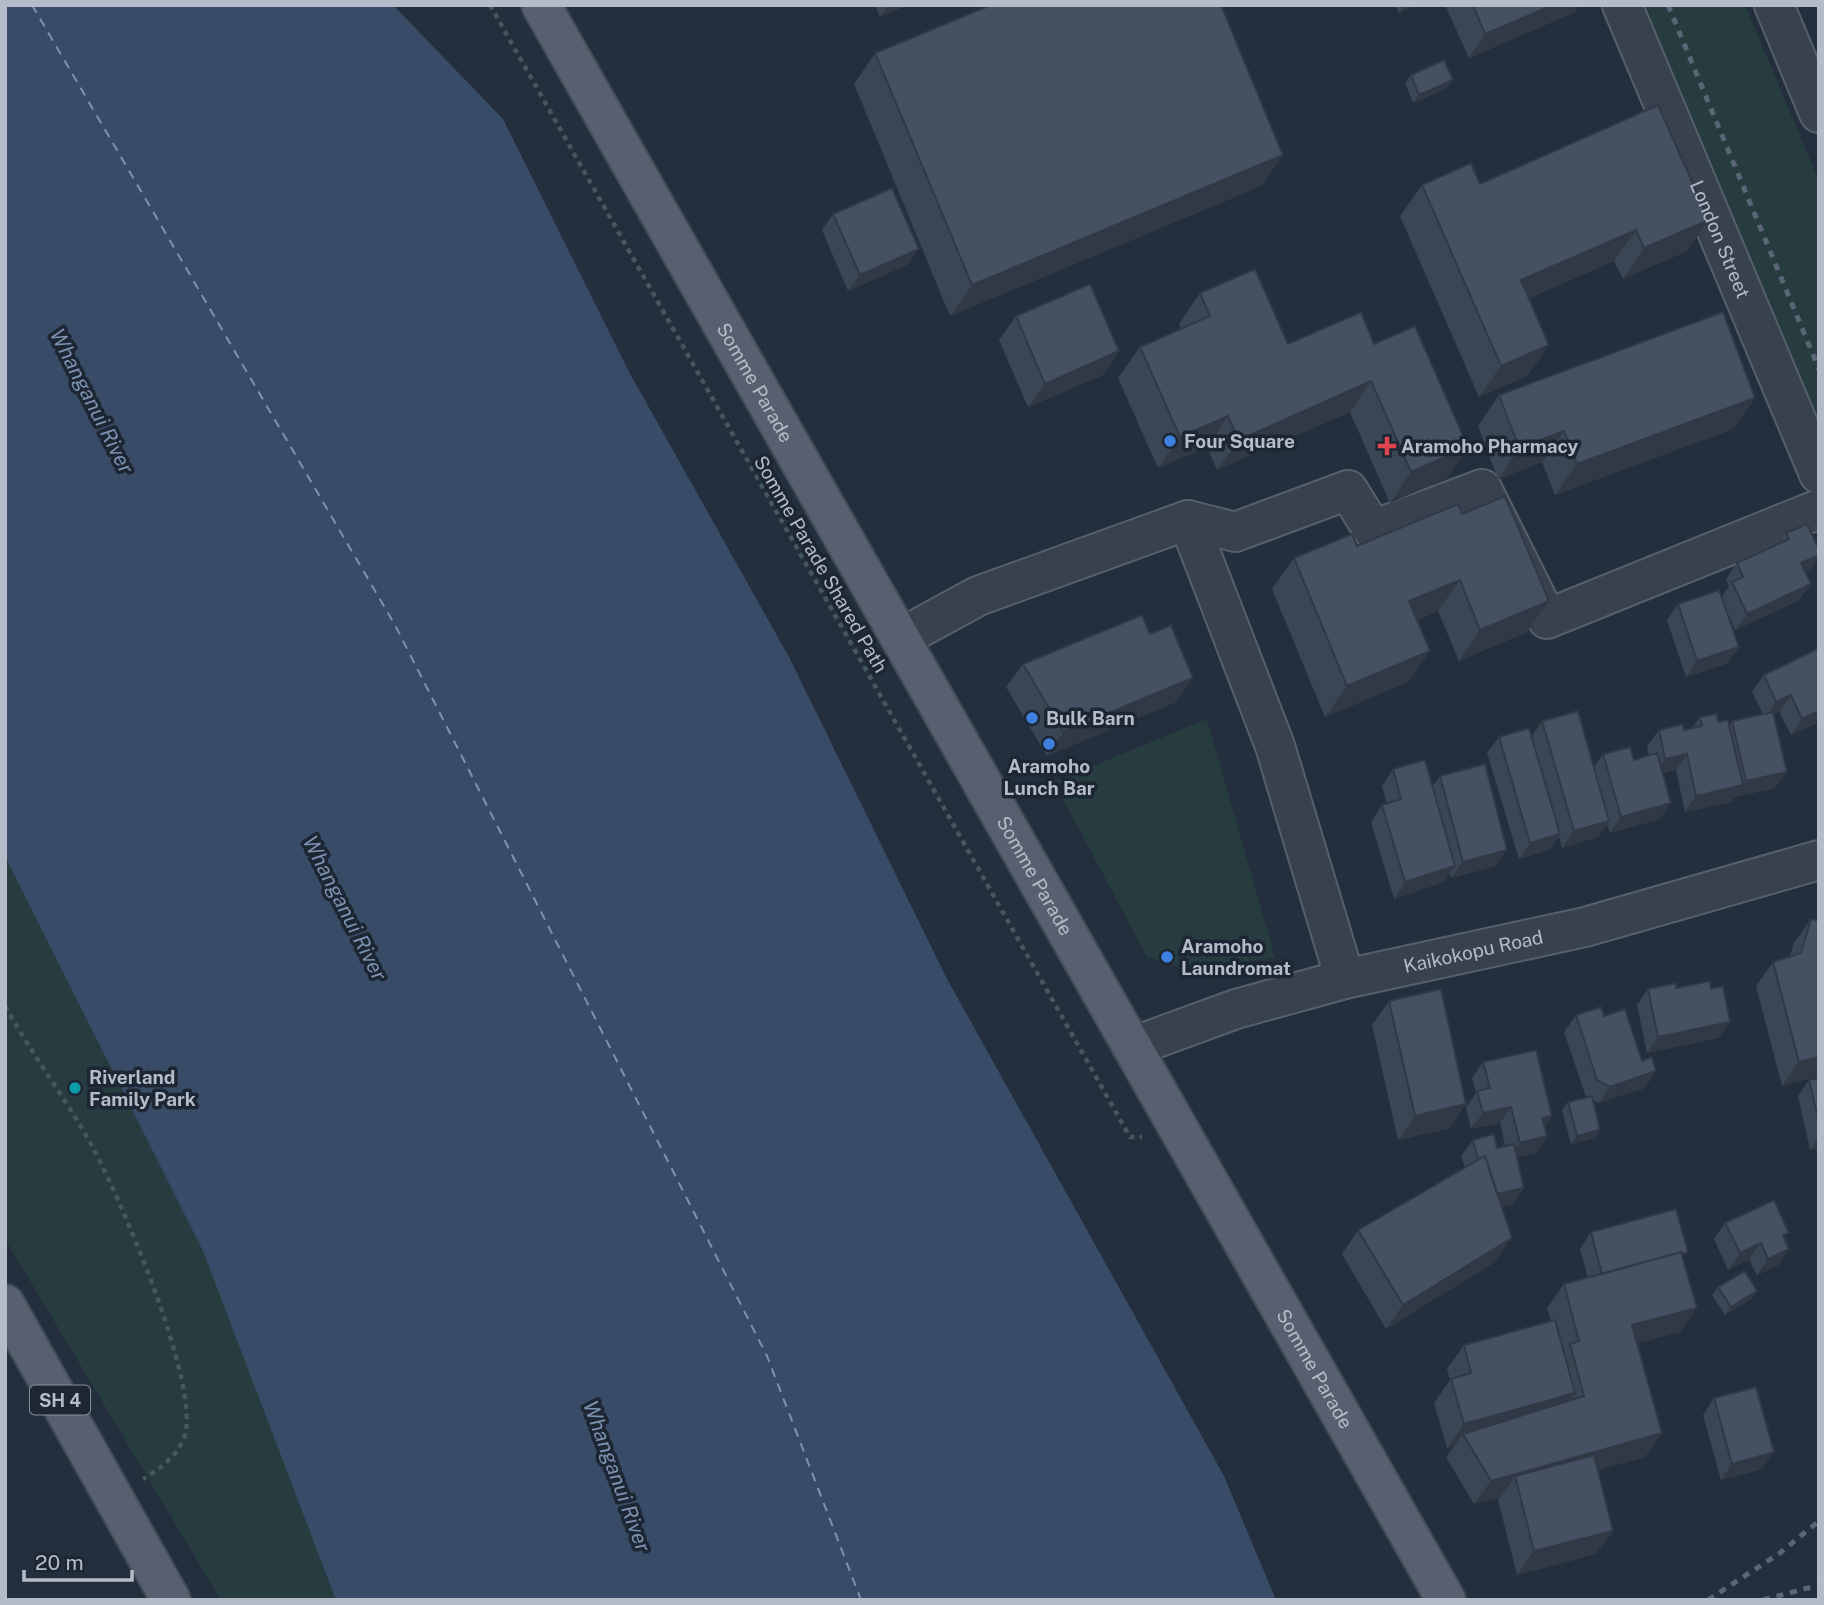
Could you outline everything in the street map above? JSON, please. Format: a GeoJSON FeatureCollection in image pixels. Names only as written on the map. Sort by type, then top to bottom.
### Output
{"type":"FeatureCollection","features":[{"type":"Feature","properties":{"kind":"main road","name":"Somme Parade"},"geometry":{"type":"LineString","coordinates":[[541,5],[1446,1600]]}},
{"type":"Feature","properties":{"kind":"main road","name":"SH 4"},"geometry":{"type":"LineString","coordinates":[[5,1304],[172,1600]]}},
{"type":"Feature","properties":{"kind":"street","name":"London Street"},"geometry":{"type":"LineString","coordinates":[[1622,5],[1819,474]]}},
{"type":"Feature","properties":{"kind":"street"},"geometry":{"type":"LineString","coordinates":[[1774,5],[1819,113]]}},
{"type":"Feature","properties":{"kind":"street"},"geometry":{"type":"LineString","coordinates":[[901,638],[978,596],[1188,520],[1235,532],[1348,491],[1373,530],[1482,489],[1547,619],[1819,509]]}},
{"type":"Feature","properties":{"kind":"street"},"geometry":{"type":"LineString","coordinates":[[1188,520],[1275,746],[1345,979]]}},
{"type":"Feature","properties":{"kind":"street","name":"Kaikokopu Road"},"geometry":{"type":"LineString","coordinates":[[1132,1047],[1199,1020],[1345,979],[1585,927],[1819,860]]}},
{"type":"Feature","properties":{"kind":"path","name":"Somme Parade Shared Path"},"geometry":{"type":"LineString","coordinates":[[490,5],[1130,1137]]}},
{"type":"Feature","properties":{"kind":"path"},"geometry":{"type":"LineString","coordinates":[[5,1006],[95,1152],[161,1307],[170,1336],[186,1408],[184,1437],[167,1462],[115,1495]]}},
{"type":"Feature","properties":{"kind":"green space"},"geometry":{"type":"Polygon","coordinates":[[[1641,5],[1745,5],[1819,181],[1819,436],[1641,5]]]}},
{"type":"Feature","properties":{"kind":"green space"},"geometry":{"type":"Polygon","coordinates":[[[1207,719],[1275,958],[1187,969],[1147,957],[1054,782],[1207,719]]]}},
{"type":"Feature","properties":{"kind":"green space","name":"Riverland Family Park"},"geometry":{"type":"Polygon","coordinates":[[[5,832],[377,1600],[221,1600],[5,1239],[5,832]]]}},
{"type":"Feature","properties":{"kind":"water","name":"Whanganui River"},"geometry":{"type":"Polygon","coordinates":[[[5,5],[393,5],[503,119],[629,372],[789,657],[947,979],[1224,1476],[1276,1600],[336,1600],[203,1251],[5,856],[5,5]]]}},
{"type":"Feature","properties":{"kind":"building"},"geometry":{"type":"Polygon","coordinates":[[[991,5],[1221,5],[1283,155],[972,285],[875,53],[991,5]]]}},
{"type":"Feature","properties":{"kind":"building"},"geometry":{"type":"Polygon","coordinates":[[[1473,5],[1553,5],[1485,34],[1473,5]]]}},
{"type":"Feature","properties":{"kind":"building"},"geometry":{"type":"Polygon","coordinates":[[[1444,60],[1453,80],[1419,95],[1411,75],[1444,60]]]}},
{"type":"Feature","properties":{"kind":"building"},"geometry":{"type":"Polygon","coordinates":[[[1658,105],[1709,220],[1644,248],[1636,230],[1521,280],[1549,345],[1501,366],[1422,185],[1471,163],[1480,184],[1658,105]]]}},
{"type":"Feature","properties":{"kind":"building"},"geometry":{"type":"Polygon","coordinates":[[[892,188],[919,249],[860,275],[833,214],[892,188]]]}},
{"type":"Feature","properties":{"kind":"building"},"geometry":{"type":"Polygon","coordinates":[[[1255,269],[1288,344],[1361,312],[1374,344],[1415,326],[1468,447],[1411,472],[1371,381],[1239,440],[1228,416],[1180,437],[1140,347],[1210,316],[1200,293],[1255,269]]]}},
{"type":"Feature","properties":{"kind":"building"},"geometry":{"type":"Polygon","coordinates":[[[1090,284],[1119,351],[1045,384],[1016,316],[1090,284]]]}},
{"type":"Feature","properties":{"kind":"building"},"geometry":{"type":"Polygon","coordinates":[[[1723,312],[1755,398],[1577,464],[1564,431],[1519,448],[1499,395],[1723,312]]]}},
{"type":"Feature","properties":{"kind":"building"},"geometry":{"type":"Polygon","coordinates":[[[1505,496],[1549,601],[1480,630],[1460,580],[1409,601],[1430,651],[1347,686],[1294,558],[1352,534],[1357,546],[1458,504],[1462,514],[1505,496]]]}},
{"type":"Feature","properties":{"kind":"building"},"geometry":{"type":"Polygon","coordinates":[[[1807,524],[1819,549],[1819,555],[1801,563],[1811,584],[1747,614],[1732,582],[1743,577],[1737,563],[1789,539],[1786,533],[1807,524]]]}},
{"type":"Feature","properties":{"kind":"building"},"geometry":{"type":"Polygon","coordinates":[[[1719,590],[1739,647],[1697,661],[1678,604],[1719,590]]]}},
{"type":"Feature","properties":{"kind":"building"},"geometry":{"type":"Polygon","coordinates":[[[1142,615],[1150,634],[1171,625],[1193,678],[1063,732],[1023,664],[1142,615]]]}},
{"type":"Feature","properties":{"kind":"building"},"geometry":{"type":"Polygon","coordinates":[[[1819,648],[1819,711],[1802,719],[1791,695],[1776,702],[1764,675],[1819,648]]]}},
{"type":"Feature","properties":{"kind":"building"},"geometry":{"type":"Polygon","coordinates":[[[1578,711],[1609,821],[1574,831],[1542,721],[1578,711]]]}},
{"type":"Feature","properties":{"kind":"building"},"geometry":{"type":"Polygon","coordinates":[[[1773,712],[1787,772],[1746,781],[1732,721],[1773,712]]]}},
{"type":"Feature","properties":{"kind":"building"},"geometry":{"type":"Polygon","coordinates":[[[1717,714],[1718,722],[1728,720],[1743,785],[1696,796],[1687,754],[1665,759],[1659,730],[1683,724],[1684,730],[1702,726],[1700,717],[1717,714]]]}},
{"type":"Feature","properties":{"kind":"building"},"geometry":{"type":"Polygon","coordinates":[[[1529,728],[1560,834],[1530,843],[1499,737],[1529,728]]]}},
{"type":"Feature","properties":{"kind":"building"},"geometry":{"type":"Polygon","coordinates":[[[1630,747],[1634,760],[1657,753],[1671,803],[1621,817],[1603,754],[1630,747]]]}},
{"type":"Feature","properties":{"kind":"building"},"geometry":{"type":"Polygon","coordinates":[[[1425,760],[1455,866],[1405,882],[1382,805],[1401,799],[1393,769],[1425,760]]]}},
{"type":"Feature","properties":{"kind":"building"},"geometry":{"type":"Polygon","coordinates":[[[1485,764],[1507,850],[1463,862],[1440,776],[1485,764]]]}},
{"type":"Feature","properties":{"kind":"building"},"geometry":{"type":"Polygon","coordinates":[[[1811,919],[1819,921],[1819,1057],[1799,1062],[1773,962],[1801,953],[1811,919]]]}},
{"type":"Feature","properties":{"kind":"building"},"geometry":{"type":"Polygon","coordinates":[[[1710,981],[1711,989],[1723,986],[1730,1022],[1658,1037],[1648,989],[1676,983],[1676,988],[1710,981]]]}},
{"type":"Feature","properties":{"kind":"building"},"geometry":{"type":"Polygon","coordinates":[[[1441,989],[1466,1104],[1415,1116],[1389,1001],[1441,989]]]}},
{"type":"Feature","properties":{"kind":"building"},"geometry":{"type":"Polygon","coordinates":[[[1601,1007],[1604,1016],[1625,1009],[1642,1061],[1652,1057],[1656,1071],[1610,1087],[1597,1080],[1576,1015],[1601,1007]]]}},
{"type":"Feature","properties":{"kind":"building"},"geometry":{"type":"Polygon","coordinates":[[[1536,1050],[1552,1116],[1542,1118],[1547,1136],[1520,1143],[1511,1107],[1483,1113],[1477,1091],[1490,1088],[1483,1062],[1536,1050]]]}},
{"type":"Feature","properties":{"kind":"building"},"geometry":{"type":"Polygon","coordinates":[[[1819,1078],[1819,1122],[1809,1080],[1819,1078]]]}},
{"type":"Feature","properties":{"kind":"building"},"geometry":{"type":"Polygon","coordinates":[[[1592,1096],[1600,1130],[1577,1136],[1568,1102],[1592,1096]]]}},
{"type":"Feature","properties":{"kind":"building"},"geometry":{"type":"Polygon","coordinates":[[[1494,1134],[1497,1148],[1514,1144],[1524,1188],[1497,1194],[1485,1156],[1478,1159],[1473,1140],[1494,1134]]]}},
{"type":"Feature","properties":{"kind":"building"},"geometry":{"type":"Polygon","coordinates":[[[1485,1156],[1512,1238],[1403,1305],[1358,1230],[1485,1156]]]}},
{"type":"Feature","properties":{"kind":"building"},"geometry":{"type":"Polygon","coordinates":[[[1774,1200],[1789,1233],[1783,1235],[1789,1249],[1768,1259],[1761,1243],[1740,1253],[1725,1223],[1774,1200]]]}},
{"type":"Feature","properties":{"kind":"building"},"geometry":{"type":"Polygon","coordinates":[[[1676,1209],[1688,1252],[1602,1274],[1591,1232],[1676,1209]]]}},
{"type":"Feature","properties":{"kind":"building"},"geometry":{"type":"Polygon","coordinates":[[[1681,1252],[1697,1308],[1632,1325],[1662,1433],[1491,1481],[1463,1434],[1584,1396],[1570,1344],[1579,1341],[1564,1284],[1681,1252]]]}},
{"type":"Feature","properties":{"kind":"building"},"geometry":{"type":"Polygon","coordinates":[[[1745,1271],[1757,1291],[1731,1307],[1718,1287],[1745,1271]]]}},
{"type":"Feature","properties":{"kind":"building"},"geometry":{"type":"Polygon","coordinates":[[[1555,1320],[1575,1393],[1464,1424],[1451,1379],[1471,1373],[1464,1345],[1555,1320]]]}},
{"type":"Feature","properties":{"kind":"building"},"geometry":{"type":"Polygon","coordinates":[[[1756,1387],[1774,1452],[1732,1464],[1714,1398],[1756,1387]]]}},
{"type":"Feature","properties":{"kind":"building"},"geometry":{"type":"Polygon","coordinates":[[[1594,1455],[1613,1531],[1534,1551],[1515,1476],[1594,1455]]]}},
{"type":"Feature","properties":{"kind":"ferry route"},"geometry":{"type":"LineString","coordinates":[[32,5],[395,625],[767,1356],[861,1600]]}},
{"type":"Feature","properties":{"kind":"railway"},"geometry":{"type":"LineString","coordinates":[[1668,5],[1819,369]]}},
{"type":"Feature","properties":{"kind":"railway"},"geometry":{"type":"LineString","coordinates":[[1708,1600],[1780,1553],[1819,1521]]}},
{"type":"Feature","properties":{"kind":"railway"},"geometry":{"type":"LineString","coordinates":[[1763,1600],[1819,1585]]}},
{"type":"Feature","properties":{"kind":"place","name":"Four Square"},"geometry":{"type":"Point","coordinates":[1170,441]}},
{"type":"Feature","properties":{"kind":"place","name":"Aramoho Pharmacy"},"geometry":{"type":"Point","coordinates":[1387,446]}},
{"type":"Feature","properties":{"kind":"place","name":"Bulk Barn"},"geometry":{"type":"Point","coordinates":[1032,718]}},
{"type":"Feature","properties":{"kind":"place","name":"Aramoho Lunch Bar"},"geometry":{"type":"Point","coordinates":[1049,744]}},
{"type":"Feature","properties":{"kind":"place","name":"Aramoho Laundromat"},"geometry":{"type":"Point","coordinates":[1167,957]}},
{"type":"Feature","properties":{"kind":"place","name":"Riverland Family Park"},"geometry":{"type":"Point","coordinates":[75,1088]}}]}
